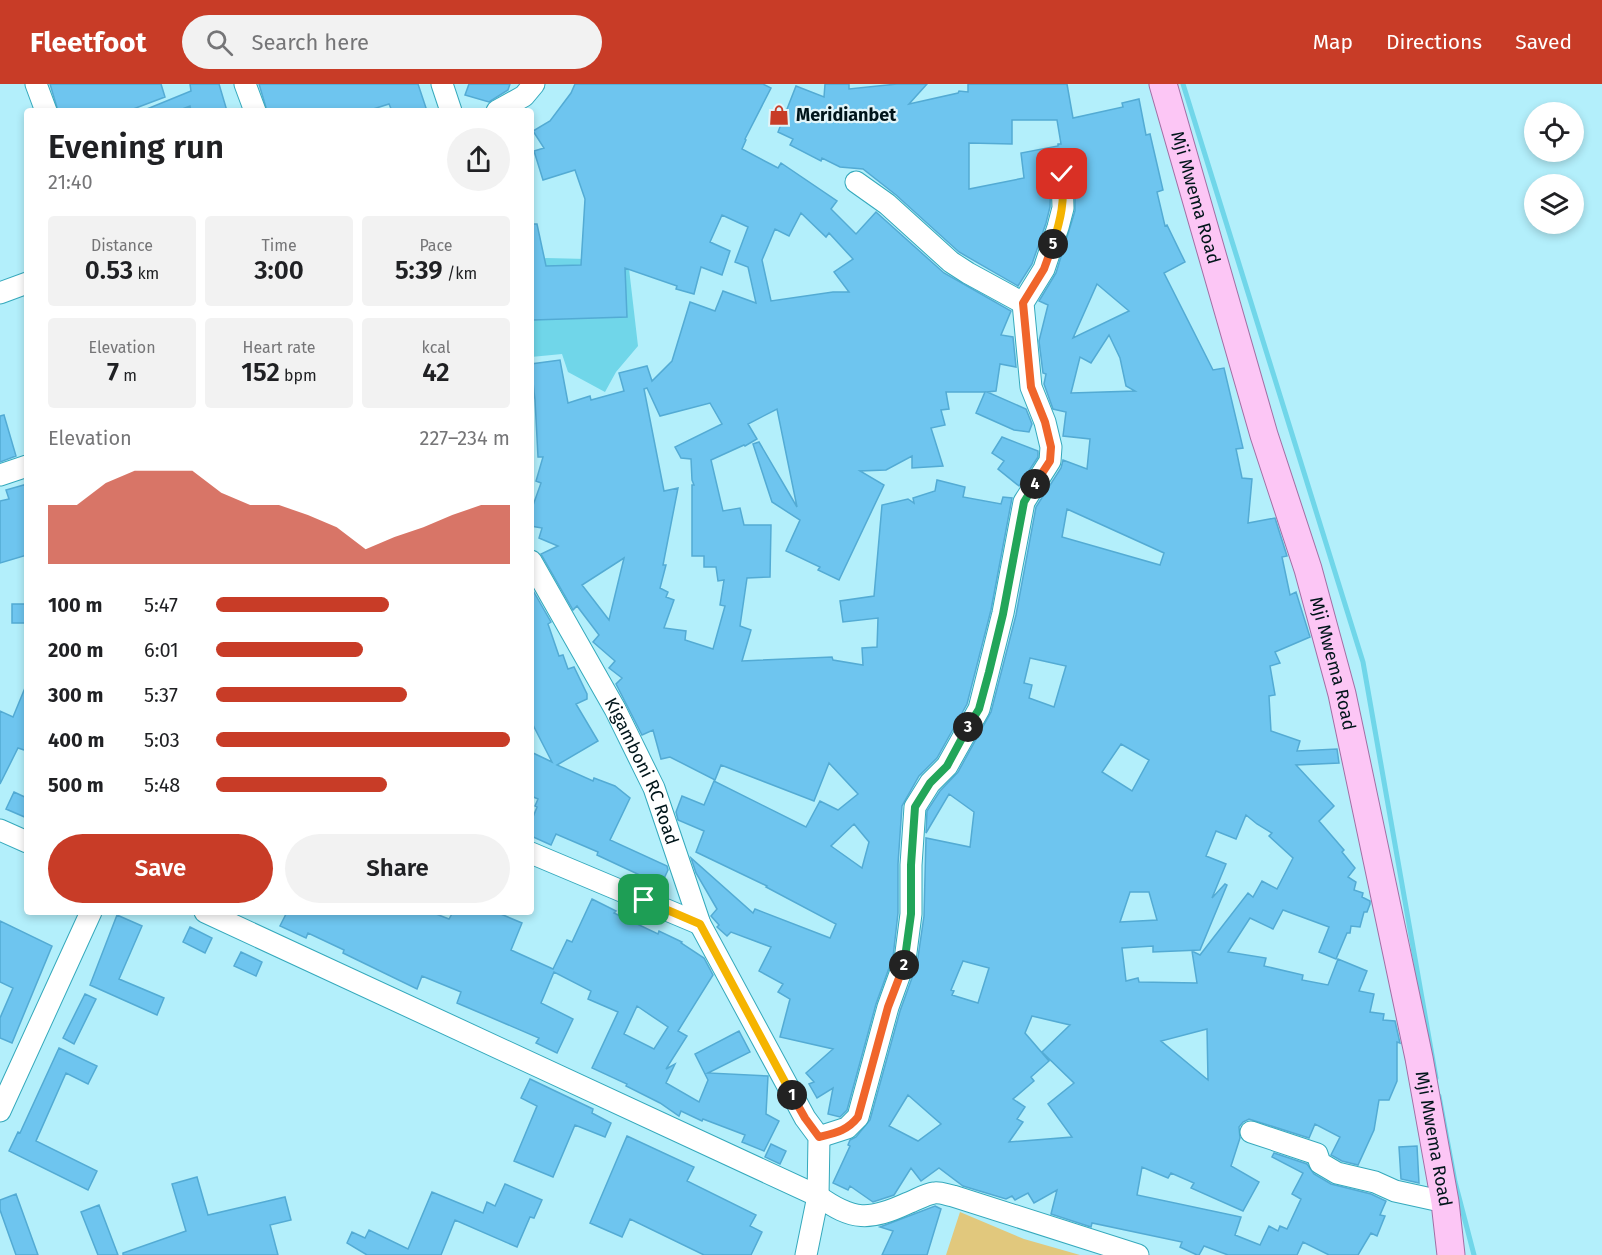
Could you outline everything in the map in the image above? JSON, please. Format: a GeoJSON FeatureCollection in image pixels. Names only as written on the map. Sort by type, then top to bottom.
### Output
{"type":"FeatureCollection","features":[{"type":"Feature","properties":{"kind":"main road","name":"Mji Mwema Road"},"geometry":{"type":"LineString","coordinates":[[1163,84],[1264,435],[1308,569],[1342,694],[1416,1047],[1445,1202],[1451,1255]]}},
{"type":"Feature","properties":{"kind":"street"},"geometry":{"type":"LineString","coordinates":[[36,84],[45,108]]}},
{"type":"Feature","properties":{"kind":"street"},"geometry":{"type":"LineString","coordinates":[[245,84],[254,108]]}},
{"type":"Feature","properties":{"kind":"street"},"geometry":{"type":"LineString","coordinates":[[442,84],[450,108]]}},
{"type":"Feature","properties":{"kind":"street"},"geometry":{"type":"LineString","coordinates":[[502,108],[524,96],[534,84]]}},
{"type":"Feature","properties":{"kind":"street"},"geometry":{"type":"LineString","coordinates":[[806,1255],[818,1196],[819,1137],[847,1128],[858,1117],[888,1007],[905,960],[911,914],[911,865],[915,807],[930,783],[947,766],[979,709],[1003,614],[1024,502],[1050,461],[1051,447],[1045,422],[1031,387],[1023,303],[1044,269],[1058,227],[1064,194],[1062,174]]}},
{"type":"Feature","properties":{"kind":"street"},"geometry":{"type":"LineString","coordinates":[[856,182],[887,204],[951,262],[1023,303]]}},
{"type":"Feature","properties":{"kind":"street"},"geometry":{"type":"LineString","coordinates":[[0,292],[24,284]]}},
{"type":"Feature","properties":{"kind":"street"},"geometry":{"type":"LineString","coordinates":[[0,475],[24,467]]}},
{"type":"Feature","properties":{"kind":"street","name":"Kigamboni RC Road"},"geometry":{"type":"LineString","coordinates":[[534,566],[615,709],[654,788],[700,924],[805,1118],[819,1137]]}},
{"type":"Feature","properties":{"kind":"street"},"geometry":{"type":"LineString","coordinates":[[0,830],[24,841]]}},
{"type":"Feature","properties":{"kind":"street"},"geometry":{"type":"LineString","coordinates":[[534,854],[700,924]]}},
{"type":"Feature","properties":{"kind":"street"},"geometry":{"type":"LineString","coordinates":[[0,1111],[91,915]]}},
{"type":"Feature","properties":{"kind":"street"},"geometry":{"type":"LineString","coordinates":[[211,915],[818,1196],[837,1210],[856,1216],[869,1216],[891,1212],[934,1193],[953,1196],[1138,1255]]}},
{"type":"Feature","properties":{"kind":"street"},"geometry":{"type":"LineString","coordinates":[[1251,1132],[1317,1154],[1320,1163],[1337,1173],[1375,1182],[1395,1191],[1445,1202]]}},
{"type":"Feature","properties":{"kind":"shaded area"},"geometry":{"type":"Polygon","coordinates":[[[960,1212],[1024,1239],[1080,1255],[946,1255],[960,1212]]]}},
{"type":"Feature","properties":{"kind":"water"},"geometry":{"type":"Polygon","coordinates":[[[546,258],[628,260],[638,346],[616,372],[605,392],[568,372],[562,354],[534,357],[534,263],[546,258]]]}},
{"type":"Feature","properties":{"kind":"building"},"geometry":{"type":"Polygon","coordinates":[[[50,84],[161,84],[165,97],[136,108],[57,108],[50,84]]]}},
{"type":"Feature","properties":{"kind":"building"},"geometry":{"type":"Polygon","coordinates":[[[190,84],[219,84],[226,108],[190,108],[190,106],[149,108],[191,91],[190,84]]]}},
{"type":"Feature","properties":{"kind":"building"},"geometry":{"type":"Polygon","coordinates":[[[259,84],[418,84],[426,108],[391,108],[389,104],[376,108],[266,108],[259,84]]]}},
{"type":"Feature","properties":{"kind":"building"},"geometry":{"type":"Polygon","coordinates":[[[469,84],[510,84],[508,90],[489,102],[465,95],[469,84]]]}},
{"type":"Feature","properties":{"kind":"building"},"geometry":{"type":"Polygon","coordinates":[[[575,84],[763,84],[771,88],[742,149],[778,168],[781,163],[837,201],[831,209],[856,234],[876,212],[944,273],[1011,311],[1001,335],[1013,337],[1016,367],[1000,364],[996,391],[987,392],[1026,409],[1032,424],[1029,432],[1014,430],[976,413],[985,392],[946,392],[949,409],[941,410],[945,425],[931,428],[943,466],[912,468],[912,456],[886,470],[860,471],[884,485],[839,580],[818,570],[820,567],[786,551],[800,520],[772,502],[753,444],[759,442],[797,507],[777,409],[748,424],[757,439],[711,460],[723,511],[740,508],[744,525],[771,525],[770,577],[747,578],[740,626],[751,630],[742,661],[832,657],[833,660],[863,665],[862,648],[877,647],[878,618],[843,622],[840,601],[874,596],[882,505],[908,499],[914,503],[913,498],[935,491],[937,480],[965,487],[963,497],[1001,504],[1003,497],[1012,498],[991,610],[967,704],[937,758],[919,776],[902,806],[898,864],[898,913],[893,957],[876,1004],[847,1110],[840,1117],[828,1114],[833,1088],[817,1098],[809,1084],[814,1082],[806,1073],[833,1049],[780,1037],[790,999],[778,992],[783,984],[759,971],[771,947],[731,932],[727,936],[717,927],[719,925],[711,916],[717,909],[696,873],[691,858],[753,913],[755,909],[830,938],[836,924],[767,886],[696,852],[704,831],[678,820],[676,812],[682,796],[704,805],[714,781],[806,827],[820,801],[838,810],[858,794],[829,763],[814,801],[721,765],[715,780],[670,757],[661,759],[653,730],[642,735],[616,684],[622,678],[609,668],[615,661],[593,642],[599,635],[577,606],[573,610],[541,554],[558,546],[539,538],[542,528],[534,527],[534,503],[541,483],[536,481],[543,457],[538,457],[534,364],[560,360],[568,403],[590,396],[591,400],[624,391],[619,373],[647,366],[652,381],[672,361],[690,302],[715,311],[723,291],[756,303],[748,267],[735,262],[748,227],[722,215],[710,242],[730,251],[722,275],[701,267],[694,294],[625,268],[627,317],[534,320],[534,224],[537,224],[546,266],[581,265],[585,199],[575,170],[543,180],[534,151],[544,148],[534,130],[550,121],[575,84]],[[801,213],[789,236],[775,229],[762,260],[771,301],[833,292],[849,292],[834,272],[853,259],[829,233],[826,237],[801,213]],[[647,388],[644,389],[664,491],[678,488],[663,565],[666,565],[660,588],[668,592],[666,597],[674,600],[664,628],[686,631],[685,640],[713,649],[725,606],[720,605],[724,580],[718,581],[716,567],[704,567],[704,556],[692,556],[692,485],[694,485],[691,459],[681,458],[675,447],[722,424],[710,403],[660,416],[647,388]],[[624,558],[582,585],[609,620],[624,558]],[[854,824],[831,846],[862,868],[869,842],[854,824]]]}},
{"type":"Feature","properties":{"kind":"building"},"geometry":{"type":"Polygon","coordinates":[[[825,84],[849,84],[849,89],[897,84],[927,84],[909,104],[959,91],[968,92],[968,84],[1067,84],[1073,118],[1123,107],[1122,103],[1139,99],[1146,135],[1150,134],[1163,190],[1157,192],[1165,226],[1167,225],[1185,262],[1164,273],[1213,370],[1224,368],[1243,448],[1236,449],[1242,478],[1252,479],[1248,523],[1275,518],[1287,556],[1282,557],[1290,595],[1296,592],[1310,637],[1275,652],[1280,663],[1270,666],[1275,695],[1269,696],[1271,731],[1300,741],[1297,751],[1337,749],[1339,763],[1296,765],[1334,806],[1319,821],[1344,850],[1342,852],[1355,868],[1348,877],[1356,882],[1354,890],[1363,893],[1362,897],[1370,901],[1360,927],[1351,926],[1350,933],[1347,933],[1336,959],[1319,952],[1329,927],[1283,910],[1273,929],[1250,918],[1228,952],[1266,958],[1264,966],[1303,975],[1302,980],[1328,985],[1338,959],[1367,971],[1359,991],[1374,994],[1370,1012],[1384,1014],[1383,1020],[1395,1021],[1400,1043],[1397,1042],[1397,1081],[1389,1100],[1379,1100],[1374,1130],[1358,1165],[1342,1161],[1331,1155],[1340,1137],[1315,1124],[1309,1138],[1249,1119],[1239,1127],[1240,1138],[1231,1166],[1259,1182],[1243,1211],[1191,1188],[1194,1183],[1171,1173],[1168,1178],[1142,1167],[1137,1195],[1241,1217],[1235,1235],[1260,1245],[1269,1226],[1278,1231],[1280,1226],[1287,1229],[1301,1199],[1292,1194],[1303,1173],[1272,1157],[1274,1153],[1307,1164],[1314,1174],[1331,1184],[1371,1194],[1386,1201],[1380,1215],[1385,1216],[1377,1236],[1371,1233],[1358,1255],[1329,1255],[1303,1242],[1297,1255],[1228,1255],[1204,1246],[1197,1255],[1180,1247],[1182,1242],[1092,1223],[1091,1227],[1051,1214],[1057,1190],[1034,1203],[1028,1193],[1015,1200],[1012,1196],[1006,1199],[963,1186],[939,1168],[921,1181],[911,1168],[894,1195],[873,1202],[850,1186],[848,1190],[833,1183],[850,1146],[848,1145],[850,1140],[856,1137],[870,1120],[900,1011],[917,964],[924,916],[926,838],[970,847],[974,812],[949,794],[926,833],[927,811],[940,791],[958,772],[991,712],[1016,615],[1036,507],[1061,468],[1063,460],[1087,469],[1090,439],[1063,436],[1066,412],[1053,409],[1044,384],[1046,374],[1043,373],[1039,341],[1048,305],[1039,301],[1056,273],[1075,211],[1075,174],[1072,167],[1061,161],[1051,168],[1050,207],[1046,223],[1032,264],[1018,286],[959,252],[896,195],[863,169],[840,167],[822,158],[821,161],[790,145],[793,139],[778,132],[796,86],[824,97],[825,84]],[[1012,120],[1012,144],[969,143],[969,189],[1024,178],[1021,153],[1061,144],[1057,120],[1012,120]],[[1097,284],[1073,338],[1129,311],[1097,284]],[[1109,335],[1091,363],[1080,357],[1071,393],[1135,391],[1126,386],[1120,358],[1109,335]],[[1067,509],[1062,537],[1160,565],[1164,553],[1067,509]],[[1030,658],[1024,683],[1032,685],[1029,698],[1054,707],[1066,666],[1030,658]],[[1121,744],[1102,772],[1132,791],[1149,760],[1121,744]],[[1246,815],[1236,839],[1216,831],[1206,856],[1226,864],[1212,898],[1225,884],[1227,885],[1200,950],[1153,952],[1153,946],[1122,948],[1126,981],[1138,978],[1139,982],[1197,983],[1192,951],[1200,955],[1248,893],[1253,897],[1262,881],[1277,889],[1293,858],[1269,836],[1272,833],[1246,815]],[[1130,892],[1120,922],[1157,920],[1149,892],[1130,892]],[[963,961],[951,990],[954,991],[952,995],[978,1003],[989,968],[963,961]],[[1032,1016],[1025,1033],[1049,1061],[1031,1077],[1034,1081],[1013,1099],[1025,1107],[1017,1119],[1023,1122],[1009,1142],[1072,1137],[1048,1104],[1074,1083],[1042,1052],[1070,1025],[1032,1016]],[[1207,1029],[1161,1041],[1208,1080],[1207,1029]],[[908,1095],[889,1126],[918,1141],[941,1124],[908,1095]]]}},
{"type":"Feature","properties":{"kind":"building"},"geometry":{"type":"Polygon","coordinates":[[[4,415],[16,456],[0,462],[0,416],[4,415]]]}},
{"type":"Feature","properties":{"kind":"building"},"geometry":{"type":"Polygon","coordinates":[[[1002,437],[1038,451],[1038,457],[1019,486],[998,469],[1004,461],[992,453],[1002,437]]]}},
{"type":"Feature","properties":{"kind":"building"},"geometry":{"type":"Polygon","coordinates":[[[24,485],[24,556],[0,563],[0,501],[9,499],[6,490],[24,485]]]}},
{"type":"Feature","properties":{"kind":"building"},"geometry":{"type":"Polygon","coordinates":[[[534,592],[551,622],[548,624],[559,656],[563,655],[568,669],[574,667],[587,694],[587,699],[576,704],[598,741],[557,765],[593,781],[594,778],[615,786],[630,798],[610,840],[667,866],[668,870],[661,885],[597,855],[598,852],[556,834],[551,845],[534,837],[534,814],[538,799],[534,797],[534,753],[552,762],[534,727],[534,592]]]}},
{"type":"Feature","properties":{"kind":"building"},"geometry":{"type":"Polygon","coordinates":[[[12,604],[24,604],[24,623],[12,623],[12,604]]]}},
{"type":"Feature","properties":{"kind":"building"},"geometry":{"type":"Polygon","coordinates":[[[24,690],[24,750],[18,748],[0,784],[0,711],[13,717],[24,690]]]}},
{"type":"Feature","properties":{"kind":"building"},"geometry":{"type":"Polygon","coordinates":[[[14,792],[24,797],[24,817],[6,809],[14,792]]]}},
{"type":"Feature","properties":{"kind":"building"},"geometry":{"type":"Polygon","coordinates":[[[592,899],[616,911],[614,913],[658,934],[659,931],[682,942],[704,958],[713,975],[678,1031],[687,1036],[666,1069],[675,1064],[666,1083],[699,1102],[708,1080],[695,1054],[739,1031],[750,1052],[708,1073],[768,1076],[766,1114],[779,1121],[764,1151],[742,1142],[745,1135],[703,1119],[702,1121],[681,1111],[679,1116],[660,1103],[626,1086],[627,1084],[592,1068],[618,1012],[588,999],[591,991],[554,972],[541,1003],[573,1019],[557,1053],[536,1043],[539,1038],[457,1003],[461,992],[422,976],[417,989],[308,933],[306,938],[280,926],[286,915],[439,915],[449,919],[451,915],[503,915],[522,923],[511,950],[553,969],[567,940],[572,942],[592,899]],[[637,1006],[624,1034],[654,1049],[668,1027],[637,1006]]]}},
{"type":"Feature","properties":{"kind":"building"},"geometry":{"type":"Polygon","coordinates":[[[117,915],[142,926],[119,979],[164,998],[157,1015],[90,985],[117,915]]]}},
{"type":"Feature","properties":{"kind":"building"},"geometry":{"type":"Polygon","coordinates":[[[0,921],[52,946],[12,1043],[0,1038],[0,1018],[13,988],[0,982],[0,921]]]}},
{"type":"Feature","properties":{"kind":"building"},"geometry":{"type":"Polygon","coordinates":[[[190,927],[212,938],[205,953],[183,942],[190,927]]]}},
{"type":"Feature","properties":{"kind":"building"},"geometry":{"type":"Polygon","coordinates":[[[241,952],[262,962],[256,976],[234,966],[241,952]]]}},
{"type":"Feature","properties":{"kind":"building"},"geometry":{"type":"Polygon","coordinates":[[[85,994],[96,999],[74,1044],[63,1038],[85,994]]]}},
{"type":"Feature","properties":{"kind":"building"},"geometry":{"type":"Polygon","coordinates":[[[59,1048],[97,1066],[88,1084],[66,1073],[36,1141],[97,1171],[88,1190],[9,1151],[18,1132],[20,1133],[59,1048]]]}},
{"type":"Feature","properties":{"kind":"building"},"geometry":{"type":"Polygon","coordinates":[[[530,1079],[593,1109],[592,1113],[611,1123],[605,1137],[575,1125],[553,1177],[514,1161],[537,1106],[521,1098],[530,1079]]]}},
{"type":"Feature","properties":{"kind":"building"},"geometry":{"type":"Polygon","coordinates":[[[627,1136],[694,1167],[687,1181],[756,1215],[750,1226],[762,1232],[751,1255],[704,1255],[630,1219],[622,1237],[590,1223],[627,1136]]]}},
{"type":"Feature","properties":{"kind":"building"},"geometry":{"type":"Polygon","coordinates":[[[771,1144],[786,1151],[780,1164],[765,1157],[771,1144]]]}},
{"type":"Feature","properties":{"kind":"building"},"geometry":{"type":"Polygon","coordinates":[[[1417,1146],[1419,1183],[1401,1179],[1399,1147],[1417,1146]]]}},
{"type":"Feature","properties":{"kind":"building"},"geometry":{"type":"Polygon","coordinates":[[[197,1177],[208,1215],[285,1197],[291,1220],[270,1225],[278,1255],[123,1255],[123,1253],[186,1231],[172,1184],[197,1177]]]}},
{"type":"Feature","properties":{"kind":"building"},"geometry":{"type":"Polygon","coordinates":[[[505,1184],[542,1200],[534,1218],[530,1217],[517,1247],[455,1220],[441,1255],[367,1255],[347,1243],[352,1232],[365,1238],[369,1230],[408,1249],[432,1192],[483,1213],[487,1202],[495,1206],[505,1184]]]}},
{"type":"Feature","properties":{"kind":"building"},"geometry":{"type":"Polygon","coordinates":[[[16,1194],[38,1255],[16,1255],[0,1210],[0,1200],[16,1194]]]}},
{"type":"Feature","properties":{"kind":"building"},"geometry":{"type":"Polygon","coordinates":[[[99,1205],[118,1255],[98,1255],[81,1212],[99,1205]]]}},
{"type":"Feature","properties":{"kind":"building"},"geometry":{"type":"Polygon","coordinates":[[[935,1206],[941,1209],[927,1255],[882,1255],[893,1231],[880,1227],[935,1206]]]}},
{"type":"Feature","properties":{"kind":"waterway"},"geometry":{"type":"LineString","coordinates":[[1183,84],[1363,662],[1436,1078]]}},
{"type":"Feature","properties":{"kind":"waterway"},"geometry":{"type":"LineString","coordinates":[[1439,1096],[1455,1182],[1474,1255]]}},
{"type":"Feature","properties":{"kind":"place","name":"Meridianbet"},"geometry":{"type":"Point","coordinates":[779,115]}},
{"type":"Feature","properties":{"kind":"route"},"geometry":{"type":"LineString","coordinates":[[644,900],[700,924],[805,1118],[819,1137],[840,1132],[853,1124],[858,1117],[888,1007],[905,960],[911,914],[911,865],[915,807],[930,783],[947,766],[979,709],[1003,614],[1024,502],[1050,461],[1051,447],[1045,422],[1031,387],[1023,303],[1044,269],[1052,247],[1063,208],[1062,174]]}}]}
